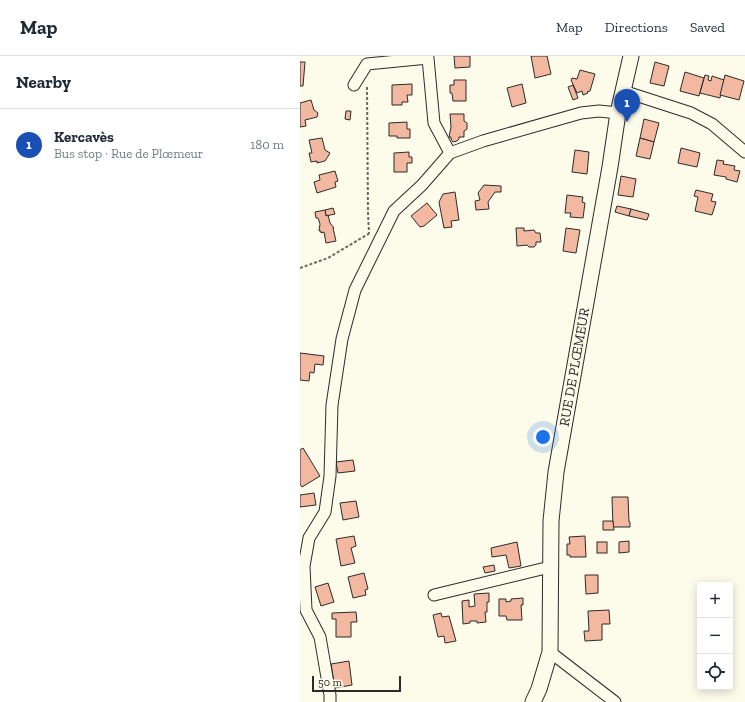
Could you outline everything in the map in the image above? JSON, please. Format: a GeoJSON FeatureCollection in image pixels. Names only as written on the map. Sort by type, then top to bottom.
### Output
{"type":"FeatureCollection","features":[{"type":"Feature","properties":{"kind":"main road","name":"RUE DE PLŒMEUR"},"geometry":{"type":"LineString","coordinates":[[533,702],[539,689],[550,652],[551,521],[556,472],[610,167],[618,113],[631,56]]}},
{"type":"Feature","properties":{"kind":"street"},"geometry":{"type":"LineString","coordinates":[[354,85],[367,64],[428,58],[434,123],[450,153]]}},
{"type":"Feature","properties":{"kind":"street"},"geometry":{"type":"LineString","coordinates":[[623,91],[691,113],[712,124],[745,152]]}},
{"type":"Feature","properties":{"kind":"street"},"geometry":{"type":"LineString","coordinates":[[330,702],[320,637],[306,610],[304,566],[309,538],[325,512],[330,476],[332,405],[342,339],[355,290],[394,211],[422,185],[450,153],[483,141],[581,113],[599,111],[618,113]]}},
{"type":"Feature","properties":{"kind":"street"},"geometry":{"type":"LineString","coordinates":[[434,595],[550,567]]}},
{"type":"Feature","properties":{"kind":"street"},"geometry":{"type":"LineString","coordinates":[[550,652],[615,702]]}},
{"type":"Feature","properties":{"kind":"path"},"geometry":{"type":"LineString","coordinates":[[367,64],[368,214],[370,233]]}},
{"type":"Feature","properties":{"kind":"path"},"geometry":{"type":"LineString","coordinates":[[300,268],[328,258],[370,233],[385,230]]}},
{"type":"Feature","properties":{"kind":"building"},"geometry":{"type":"Polygon","coordinates":[[[454,56],[470,56],[470,67],[455,68],[454,56]]]}},
{"type":"Feature","properties":{"kind":"building"},"geometry":{"type":"Polygon","coordinates":[[[531,56],[547,56],[551,74],[535,78],[531,56]]]}},
{"type":"Feature","properties":{"kind":"building"},"geometry":{"type":"Polygon","coordinates":[[[300,62],[305,62],[303,86],[300,86],[300,62]]]}},
{"type":"Feature","properties":{"kind":"building"},"geometry":{"type":"Polygon","coordinates":[[[655,62],[669,66],[664,86],[650,83],[655,62]]]}},
{"type":"Feature","properties":{"kind":"building"},"geometry":{"type":"Polygon","coordinates":[[[580,70],[595,74],[590,91],[583,95],[582,91],[577,93],[571,80],[572,78],[577,79],[580,70]]]}},
{"type":"Feature","properties":{"kind":"building"},"geometry":{"type":"Polygon","coordinates":[[[685,72],[704,78],[699,96],[680,91],[685,72]]]}},
{"type":"Feature","properties":{"kind":"building"},"geometry":{"type":"Polygon","coordinates":[[[705,75],[709,76],[708,80],[711,81],[712,76],[724,80],[720,98],[700,93],[705,75]]]}},
{"type":"Feature","properties":{"kind":"building"},"geometry":{"type":"Polygon","coordinates":[[[725,75],[744,81],[739,100],[720,95],[725,75]]]}},
{"type":"Feature","properties":{"kind":"building"},"geometry":{"type":"Polygon","coordinates":[[[454,80],[466,80],[466,101],[453,101],[452,93],[450,93],[450,85],[454,85],[454,80]]]}},
{"type":"Feature","properties":{"kind":"building"},"geometry":{"type":"Polygon","coordinates":[[[412,84],[412,95],[407,95],[408,102],[402,102],[402,105],[392,105],[392,85],[412,84]]]}},
{"type":"Feature","properties":{"kind":"building"},"geometry":{"type":"Polygon","coordinates":[[[522,84],[526,103],[512,107],[507,88],[522,84]]]}},
{"type":"Feature","properties":{"kind":"building"},"geometry":{"type":"Polygon","coordinates":[[[573,85],[578,98],[573,100],[568,87],[573,85]]]}},
{"type":"Feature","properties":{"kind":"building"},"geometry":{"type":"Polygon","coordinates":[[[311,100],[314,110],[318,113],[317,117],[305,120],[306,126],[300,127],[300,103],[311,100]]]}},
{"type":"Feature","properties":{"kind":"building"},"geometry":{"type":"Polygon","coordinates":[[[346,111],[351,111],[350,120],[345,119],[346,111]]]}},
{"type":"Feature","properties":{"kind":"building"},"geometry":{"type":"Polygon","coordinates":[[[450,114],[464,114],[464,121],[467,123],[467,129],[464,131],[464,137],[459,137],[457,141],[453,142],[451,137],[449,137],[451,127],[450,114]]]}},
{"type":"Feature","properties":{"kind":"building"},"geometry":{"type":"Polygon","coordinates":[[[644,119],[659,123],[654,142],[640,138],[644,119]]]}},
{"type":"Feature","properties":{"kind":"building"},"geometry":{"type":"Polygon","coordinates":[[[407,122],[407,129],[410,129],[410,138],[397,138],[397,136],[389,136],[389,123],[407,122]]]}},
{"type":"Feature","properties":{"kind":"building"},"geometry":{"type":"Polygon","coordinates":[[[322,138],[325,150],[330,153],[325,161],[317,163],[317,161],[311,162],[309,153],[312,153],[309,140],[322,138]]]}},
{"type":"Feature","properties":{"kind":"building"},"geometry":{"type":"Polygon","coordinates":[[[640,138],[654,142],[650,159],[636,156],[640,138]]]}},
{"type":"Feature","properties":{"kind":"building"},"geometry":{"type":"Polygon","coordinates":[[[681,148],[700,153],[697,167],[678,163],[681,148]]]}},
{"type":"Feature","properties":{"kind":"building"},"geometry":{"type":"Polygon","coordinates":[[[575,150],[589,152],[587,174],[572,172],[575,150]]]}},
{"type":"Feature","properties":{"kind":"building"},"geometry":{"type":"Polygon","coordinates":[[[409,152],[409,157],[412,157],[412,163],[407,163],[407,172],[394,172],[394,153],[409,152]]]}},
{"type":"Feature","properties":{"kind":"building"},"geometry":{"type":"Polygon","coordinates":[[[717,160],[724,161],[723,164],[735,166],[734,170],[740,171],[737,182],[726,179],[726,177],[714,175],[717,160]]]}},
{"type":"Feature","properties":{"kind":"building"},"geometry":{"type":"Polygon","coordinates":[[[335,171],[338,181],[335,182],[336,187],[317,193],[314,182],[320,180],[319,175],[335,171]]]}},
{"type":"Feature","properties":{"kind":"building"},"geometry":{"type":"Polygon","coordinates":[[[621,176],[636,179],[633,197],[618,195],[621,176]]]}},
{"type":"Feature","properties":{"kind":"building"},"geometry":{"type":"Polygon","coordinates":[[[484,185],[501,186],[501,192],[495,192],[488,202],[489,209],[476,210],[475,201],[480,200],[478,193],[484,185]]]}},
{"type":"Feature","properties":{"kind":"building"},"geometry":{"type":"Polygon","coordinates":[[[696,190],[713,194],[711,201],[716,202],[712,215],[695,211],[698,197],[694,196],[696,190]]]}},
{"type":"Feature","properties":{"kind":"building"},"geometry":{"type":"Polygon","coordinates":[[[455,192],[459,220],[451,221],[452,227],[444,228],[439,202],[443,194],[455,192]]]}},
{"type":"Feature","properties":{"kind":"building"},"geometry":{"type":"Polygon","coordinates":[[[567,195],[583,197],[582,202],[585,203],[583,218],[570,217],[571,213],[565,213],[567,195]]]}},
{"type":"Feature","properties":{"kind":"building"},"geometry":{"type":"Polygon","coordinates":[[[427,203],[437,215],[424,226],[420,227],[411,216],[427,203]]]}},
{"type":"Feature","properties":{"kind":"building"},"geometry":{"type":"Polygon","coordinates":[[[617,206],[631,209],[629,216],[615,212],[617,206]]]}},
{"type":"Feature","properties":{"kind":"building"},"geometry":{"type":"Polygon","coordinates":[[[333,208],[335,214],[326,216],[325,210],[333,208]]]}},
{"type":"Feature","properties":{"kind":"building"},"geometry":{"type":"Polygon","coordinates":[[[631,209],[649,214],[647,220],[629,216],[631,209]]]}},
{"type":"Feature","properties":{"kind":"building"},"geometry":{"type":"Polygon","coordinates":[[[325,210],[326,216],[328,215],[330,223],[334,228],[336,241],[326,243],[324,232],[321,233],[321,231],[319,231],[320,224],[318,218],[316,218],[315,212],[325,210]]]}},
{"type":"Feature","properties":{"kind":"building"},"geometry":{"type":"Polygon","coordinates":[[[516,228],[524,228],[524,231],[534,230],[536,233],[540,233],[541,242],[536,242],[534,247],[529,247],[527,245],[517,246],[516,228]]]}},
{"type":"Feature","properties":{"kind":"building"},"geometry":{"type":"Polygon","coordinates":[[[566,228],[580,230],[576,253],[563,251],[566,228]]]}},
{"type":"Feature","properties":{"kind":"building"},"geometry":{"type":"Polygon","coordinates":[[[300,353],[324,356],[323,365],[315,364],[314,373],[310,372],[309,381],[300,380],[300,353]]]}},
{"type":"Feature","properties":{"kind":"building"},"geometry":{"type":"Polygon","coordinates":[[[303,448],[320,476],[302,487],[300,484],[300,450],[303,448]]]}},
{"type":"Feature","properties":{"kind":"building"},"geometry":{"type":"Polygon","coordinates":[[[353,460],[355,471],[338,473],[336,462],[353,460]]]}},
{"type":"Feature","properties":{"kind":"building"},"geometry":{"type":"Polygon","coordinates":[[[314,493],[316,505],[300,507],[300,495],[314,493]]]}},
{"type":"Feature","properties":{"kind":"building"},"geometry":{"type":"Polygon","coordinates":[[[612,497],[628,497],[630,527],[613,527],[612,497]]]}},
{"type":"Feature","properties":{"kind":"building"},"geometry":{"type":"Polygon","coordinates":[[[356,501],[359,517],[343,520],[340,503],[356,501]]]}},
{"type":"Feature","properties":{"kind":"building"},"geometry":{"type":"Polygon","coordinates":[[[603,521],[613,521],[614,530],[603,530],[603,521]]]}},
{"type":"Feature","properties":{"kind":"building"},"geometry":{"type":"Polygon","coordinates":[[[354,536],[356,546],[351,548],[355,563],[341,566],[336,539],[354,536]]]}},
{"type":"Feature","properties":{"kind":"building"},"geometry":{"type":"Polygon","coordinates":[[[585,536],[586,557],[570,557],[570,555],[567,555],[567,544],[570,544],[569,537],[585,536]]]}},
{"type":"Feature","properties":{"kind":"building"},"geometry":{"type":"Polygon","coordinates":[[[629,541],[629,552],[619,553],[619,542],[629,541]]]}},
{"type":"Feature","properties":{"kind":"building"},"geometry":{"type":"Polygon","coordinates":[[[517,542],[521,566],[509,568],[506,555],[492,557],[491,548],[517,542]]]}},
{"type":"Feature","properties":{"kind":"building"},"geometry":{"type":"Polygon","coordinates":[[[597,542],[607,542],[607,553],[597,553],[597,542]]]}},
{"type":"Feature","properties":{"kind":"building"},"geometry":{"type":"Polygon","coordinates":[[[494,565],[495,571],[485,573],[483,567],[494,565]]]}},
{"type":"Feature","properties":{"kind":"building"},"geometry":{"type":"Polygon","coordinates":[[[364,573],[368,589],[365,590],[366,595],[353,598],[348,577],[364,573]]]}},
{"type":"Feature","properties":{"kind":"building"},"geometry":{"type":"Polygon","coordinates":[[[585,575],[598,575],[598,593],[586,594],[585,575]]]}},
{"type":"Feature","properties":{"kind":"building"},"geometry":{"type":"Polygon","coordinates":[[[328,583],[334,602],[321,606],[315,587],[328,583]]]}},
{"type":"Feature","properties":{"kind":"building"},"geometry":{"type":"Polygon","coordinates":[[[489,593],[487,612],[485,612],[486,622],[477,623],[477,621],[470,621],[470,623],[463,624],[462,601],[469,600],[469,607],[475,606],[474,594],[489,593]]]}},
{"type":"Feature","properties":{"kind":"building"},"geometry":{"type":"Polygon","coordinates":[[[523,598],[523,605],[521,605],[522,620],[507,620],[506,616],[499,616],[499,599],[506,599],[506,602],[511,601],[511,599],[523,598]]]}},
{"type":"Feature","properties":{"kind":"building"},"geometry":{"type":"Polygon","coordinates":[[[609,610],[610,624],[602,624],[602,640],[585,641],[584,631],[589,631],[588,611],[609,610]]]}},
{"type":"Feature","properties":{"kind":"building"},"geometry":{"type":"Polygon","coordinates":[[[356,612],[357,622],[351,622],[351,637],[336,637],[336,619],[332,619],[332,613],[356,612]]]}},
{"type":"Feature","properties":{"kind":"building"},"geometry":{"type":"Polygon","coordinates":[[[441,613],[442,617],[449,616],[456,641],[445,643],[444,636],[438,637],[433,615],[441,613]]]}},
{"type":"Feature","properties":{"kind":"building"},"geometry":{"type":"Polygon","coordinates":[[[349,661],[352,685],[335,688],[331,664],[349,661]]]}},
{"type":"Feature","properties":{"kind":"place","name":"Kercavès"},"geometry":{"type":"Point","coordinates":[627,122]}}]}
